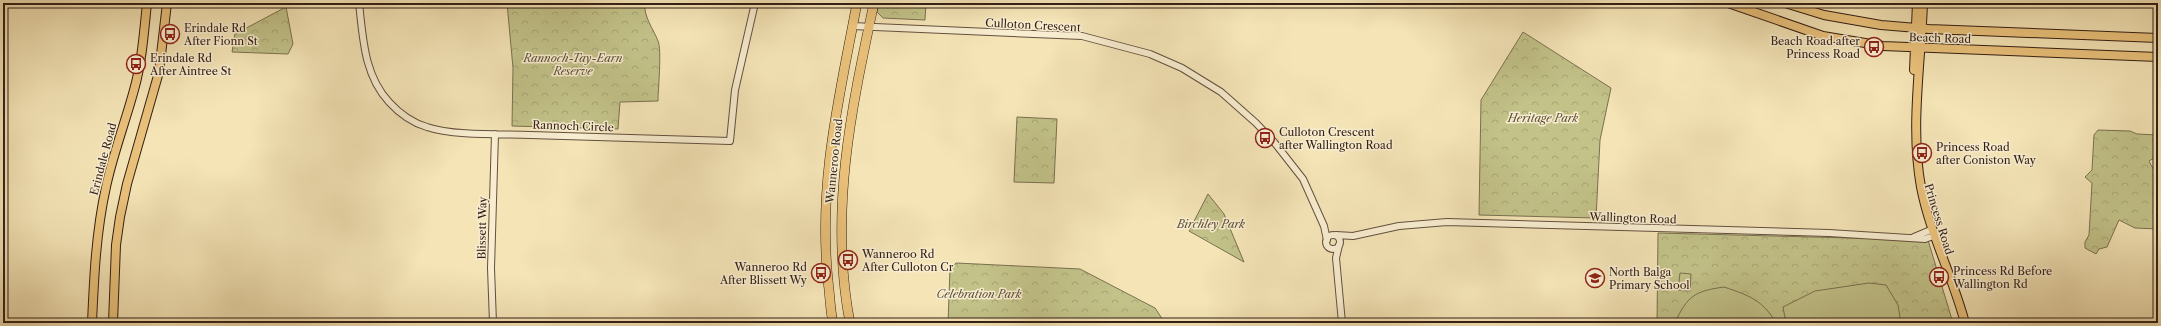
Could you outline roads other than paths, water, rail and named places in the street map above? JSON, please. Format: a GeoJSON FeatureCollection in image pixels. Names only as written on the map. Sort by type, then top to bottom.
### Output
{"type":"FeatureCollection","features":[{"type":"Feature","properties":{"kind":"highway","name":"Wanneroo Road"},"geometry":{"type":"LineString","coordinates":[[833,323],[825,236],[826,182],[832,128],[857,3]]}},
{"type":"Feature","properties":{"kind":"highway","name":"Wanneroo Road"},"geometry":{"type":"LineString","coordinates":[[850,323],[842,254],[841,215],[843,173],[848,131],[874,3]]}},
{"type":"Feature","properties":{"kind":"main road","name":"Erindale Road"},"geometry":{"type":"LineString","coordinates":[[92,323],[95,259],[100,216],[109,173],[134,89],[142,50],[147,3]]}},
{"type":"Feature","properties":{"kind":"main road"},"geometry":{"type":"LineString","coordinates":[[113,323],[116,245],[120,217],[127,184],[159,72],[167,3]]}},
{"type":"Feature","properties":{"kind":"main road","name":"Beach Road"},"geometry":{"type":"LineString","coordinates":[[1728,3],[1823,36],[1883,46],[2158,58]]}},
{"type":"Feature","properties":{"kind":"main road","name":"Beach Road"},"geometry":{"type":"LineString","coordinates":[[1786,3],[1831,17],[1882,25],[1919,28],[2158,38]]}},
{"type":"Feature","properties":{"kind":"main road"},"geometry":{"type":"LineString","coordinates":[[1916,3],[1919,28]]}},
{"type":"Feature","properties":{"kind":"main road"},"geometry":{"type":"LineString","coordinates":[[1919,28],[1923,3]]}},
{"type":"Feature","properties":{"kind":"main road","name":"Princess Road"},"geometry":{"type":"LineString","coordinates":[[1919,28],[1912,154],[1916,189],[1959,300],[1965,323]]}},
{"type":"Feature","properties":{"kind":"main road","name":"Princess Road"},"geometry":{"type":"LineString","coordinates":[[1932,233],[1954,301],[1959,323]]}},
{"type":"Feature","properties":{"kind":"street","name":"Rannoch Circle"},"geometry":{"type":"LineString","coordinates":[[359,3],[371,73],[382,94],[409,119],[426,127],[495,134],[730,141],[735,90],[755,3]]}},
{"type":"Feature","properties":{"kind":"street","name":"Culloton Crescent"},"geometry":{"type":"LineString","coordinates":[[852,26],[869,28],[1082,36],[1150,54],[1182,68],[1221,92],[1256,122],[1274,142],[1303,179],[1324,226],[1327,240],[1336,258]]}},
{"type":"Feature","properties":{"kind":"street","name":"Blissett Way"},"geometry":{"type":"LineString","coordinates":[[493,323],[491,268],[495,134]]}},
{"type":"Feature","properties":{"kind":"street","name":"Wallington Road"},"geometry":{"type":"LineString","coordinates":[[1334,235],[1354,236],[1398,226],[1447,222],[1914,237],[1925,239],[1932,233]]}},
{"type":"Feature","properties":{"kind":"street","name":"Culloton Crescent"},"geometry":{"type":"LineString","coordinates":[[1324,226],[1340,238],[1336,258],[1342,323]]}},
{"type":"Feature","properties":{"kind":"street"},"geometry":{"type":"LineString","coordinates":[[1327,240],[1334,235]]}},
{"type":"Feature","properties":{"kind":"street","name":"Wallington Road"},"geometry":{"type":"LineString","coordinates":[[1340,244],[1354,236]]}},
{"type":"Feature","properties":{"kind":"street"},"geometry":{"type":"LineString","coordinates":[[1331,248],[1335,248],[1340,244]]}},
{"type":"Feature","properties":{"kind":"place","name":"Erindale Rd After Fionn St"},"geometry":{"type":"Point","coordinates":[170,34]}},
{"type":"Feature","properties":{"kind":"place","name":"Beach Road after Princess Road"},"geometry":{"type":"Point","coordinates":[1874,47]}},
{"type":"Feature","properties":{"kind":"place","name":"Erindale Rd After Aintree St"},"geometry":{"type":"Point","coordinates":[136,64]}},
{"type":"Feature","properties":{"kind":"place","name":"Culloton Crescent after Wallington Road"},"geometry":{"type":"Point","coordinates":[1265,138]}},
{"type":"Feature","properties":{"kind":"place","name":"Princess Road after Coniston Way"},"geometry":{"type":"Point","coordinates":[1922,153]}},
{"type":"Feature","properties":{"kind":"place","name":"Wanneroo Rd After Culloton Cr"},"geometry":{"type":"Point","coordinates":[848,260]}},
{"type":"Feature","properties":{"kind":"place","name":"Wanneroo Rd After Blissett Wy"},"geometry":{"type":"Point","coordinates":[821,273]}},
{"type":"Feature","properties":{"kind":"place","name":"Princess Rd Before Wallington Rd"},"geometry":{"type":"Point","coordinates":[1939,277]}},
{"type":"Feature","properties":{"kind":"place","name":"North Balga Primary School"},"geometry":{"type":"Point","coordinates":[1595,278]}},
{"type":"Feature","properties":{"kind":"park label","name":"Rannoch-Tay-Earn Reserve"},"geometry":{"type":"Point","coordinates":[573,64]}},
{"type":"Feature","properties":{"kind":"park label","name":"Heritage Park"},"geometry":{"type":"Point","coordinates":[1543,118]}},
{"type":"Feature","properties":{"kind":"park label","name":"Birchley Park"},"geometry":{"type":"Point","coordinates":[1211,224]}},
{"type":"Feature","properties":{"kind":"park label","name":"Celebration Park"},"geometry":{"type":"Point","coordinates":[979,294]}}]}
